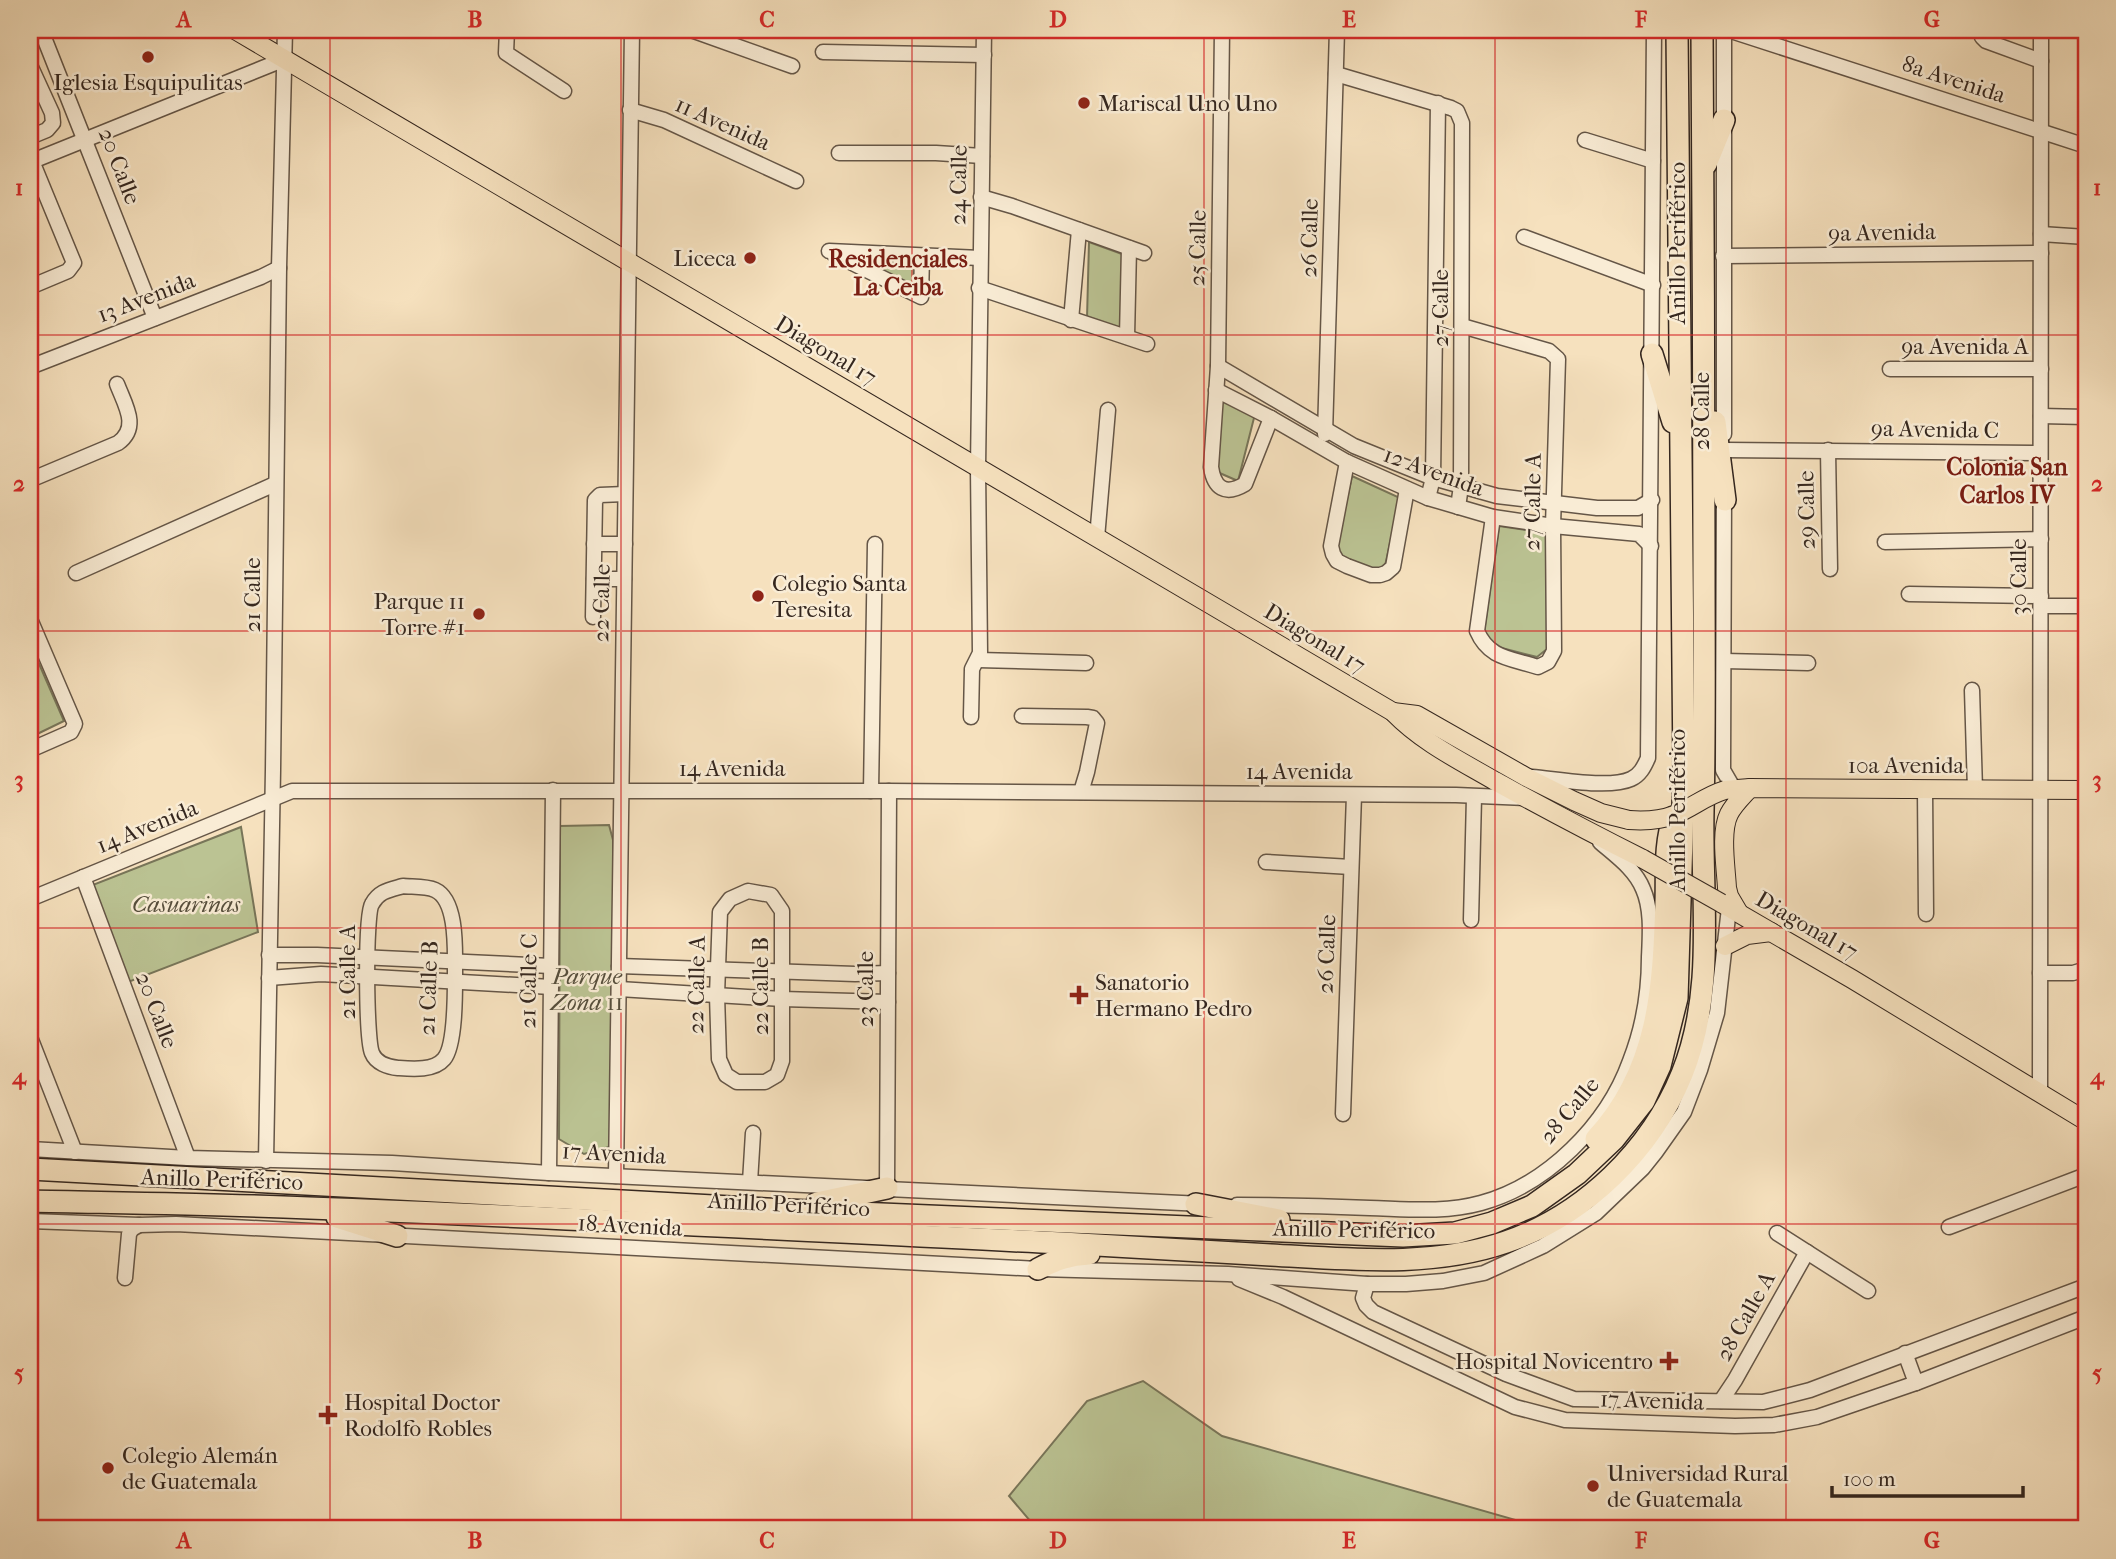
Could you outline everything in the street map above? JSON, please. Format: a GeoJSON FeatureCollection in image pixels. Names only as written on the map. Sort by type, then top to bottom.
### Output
{"type":"FeatureCollection","features":[{"type":"Feature","properties":{"kind":"highway","name":"Anillo Periférico"},"geometry":{"type":"LineString","coordinates":[[30,1169],[787,1210],[1403,1236],[1455,1233],[1492,1223],[1532,1206],[1577,1174],[1614,1139],[1644,1101],[1660,1066],[1677,998],[1684,773],[1676,30]]}},
{"type":"Feature","properties":{"kind":"highway","name":"Anillo Periférico"},"geometry":{"type":"LineString","coordinates":[[30,1200],[308,1208],[1338,1259],[1405,1259],[1450,1256],[1503,1244],[1547,1225],[1590,1196],[1634,1155],[1670,1103],[1686,1065],[1702,998],[1702,30]]}},
{"type":"Feature","properties":{"kind":"highway"},"geometry":{"type":"LineString","coordinates":[[1703,173],[1724,120]]}},
{"type":"Feature","properties":{"kind":"highway"},"geometry":{"type":"LineString","coordinates":[[1704,327],[1724,500]]}},
{"type":"Feature","properties":{"kind":"highway"},"geometry":{"type":"LineString","coordinates":[[1652,354],[1681,446]]}},
{"type":"Feature","properties":{"kind":"highway"},"geometry":{"type":"LineString","coordinates":[[1532,1206],[1601,1134],[1624,1101],[1650,1046],[1662,988],[1667,855],[1670,829],[1675,815]]}},
{"type":"Feature","properties":{"kind":"highway"},"geometry":{"type":"LineString","coordinates":[[30,1155],[100,1171]]}},
{"type":"Feature","properties":{"kind":"highway"},"geometry":{"type":"LineString","coordinates":[[787,1210],[887,1188]]}},
{"type":"Feature","properties":{"kind":"highway"},"geometry":{"type":"LineString","coordinates":[[1196,1204],[1350,1234]]}},
{"type":"Feature","properties":{"kind":"highway"},"geometry":{"type":"LineString","coordinates":[[308,1208],[397,1236]]}},
{"type":"Feature","properties":{"kind":"highway"},"geometry":{"type":"LineString","coordinates":[[1038,1269],[1069,1255],[1108,1253],[1131,1247]]}},
{"type":"Feature","properties":{"kind":"main road","name":"Diagonal 17"},"geometry":{"type":"LineString","coordinates":[[235,30],[1393,712],[1408,728],[1434,747],[1730,908],[2086,1121]]}},
{"type":"Feature","properties":{"kind":"main road","name":"Diagonal 17"},"geometry":{"type":"LineString","coordinates":[[1393,712],[1417,715],[1526,777],[1601,813],[1629,820],[1653,821],[1675,815],[1709,796],[1736,789]]}},
{"type":"Feature","properties":{"kind":"main road","name":"10a Avenida"},"geometry":{"type":"LineString","coordinates":[[1736,789],[2086,790]]}},
{"type":"Feature","properties":{"kind":"main road"},"geometry":{"type":"LineString","coordinates":[[1730,908],[1725,825],[1737,802],[1736,789]]}},
{"type":"Feature","properties":{"kind":"main road"},"geometry":{"type":"LineString","coordinates":[[1725,946],[1747,935],[1771,932]]}},
{"type":"Feature","properties":{"kind":"street"},"geometry":{"type":"LineString","coordinates":[[30,36],[41,30]]}},
{"type":"Feature","properties":{"kind":"street","name":"20 Calle"},"geometry":{"type":"LineString","coordinates":[[41,30],[155,318]]}},
{"type":"Feature","properties":{"kind":"street","name":"21 Calle"},"geometry":{"type":"LineString","coordinates":[[266,1161],[275,484],[285,30]]}},
{"type":"Feature","properties":{"kind":"street"},"geometry":{"type":"LineString","coordinates":[[507,30],[506,53],[564,91]]}},
{"type":"Feature","properties":{"kind":"street","name":"22 Calle"},"geometry":{"type":"LineString","coordinates":[[616,1176],[632,30]]}},
{"type":"Feature","properties":{"kind":"street"},"geometry":{"type":"LineString","coordinates":[[691,30],[792,66]]}},
{"type":"Feature","properties":{"kind":"street","name":"24 Calle"},"geometry":{"type":"LineString","coordinates":[[971,717],[972,669],[980,653],[979,288],[984,30]]}},
{"type":"Feature","properties":{"kind":"street","name":"25 Calle"},"geometry":{"type":"LineString","coordinates":[[1222,30],[1218,366],[1211,467],[1213,479],[1224,488],[1237,489],[1245,484],[1271,418]]}},
{"type":"Feature","properties":{"kind":"street","name":"26 Calle"},"geometry":{"type":"LineString","coordinates":[[1322,447],[1327,429],[1337,30]]}},
{"type":"Feature","properties":{"kind":"street"},"geometry":{"type":"LineString","coordinates":[[1526,777],[1610,783],[1631,779],[1642,771],[1648,758],[1654,30]]}},
{"type":"Feature","properties":{"kind":"street","name":"28 Calle"},"geometry":{"type":"LineString","coordinates":[[1726,30],[1723,769],[1736,789]]}},
{"type":"Feature","properties":{"kind":"street","name":"8a Avenida"},"geometry":{"type":"LineString","coordinates":[[1726,30],[2086,146]]}},
{"type":"Feature","properties":{"kind":"street"},"geometry":{"type":"LineString","coordinates":[[1983,30],[1982,37],[1986,41],[2041,61]]}},
{"type":"Feature","properties":{"kind":"street","name":"30 Calle"},"geometry":{"type":"LineString","coordinates":[[2040,1093],[2041,30]]}},
{"type":"Feature","properties":{"kind":"street"},"geometry":{"type":"LineString","coordinates":[[823,52],[984,55]]}},
{"type":"Feature","properties":{"kind":"street"},"geometry":{"type":"LineString","coordinates":[[30,287],[68,271],[74,263],[31,162],[285,59]]}},
{"type":"Feature","properties":{"kind":"street"},"geometry":{"type":"LineString","coordinates":[[30,65],[52,113],[53,123],[47,130],[30,137]]}},
{"type":"Feature","properties":{"kind":"street"},"geometry":{"type":"LineString","coordinates":[[1336,74],[1438,103]]}},
{"type":"Feature","properties":{"kind":"street","name":"27 Calle"},"geometry":{"type":"LineString","coordinates":[[1428,498],[1433,478],[1438,103],[1457,111],[1462,123],[1461,486],[1458,507]]}},
{"type":"Feature","properties":{"kind":"street","name":"11 Avenida"},"geometry":{"type":"LineString","coordinates":[[630,110],[664,120],[796,181]]}},
{"type":"Feature","properties":{"kind":"street"},"geometry":{"type":"LineString","coordinates":[[1585,140],[1653,161]]}},
{"type":"Feature","properties":{"kind":"street"},"geometry":{"type":"LineString","coordinates":[[839,153],[982,156]]}},
{"type":"Feature","properties":{"kind":"street"},"geometry":{"type":"LineString","coordinates":[[981,197],[1144,254]]}},
{"type":"Feature","properties":{"kind":"street"},"geometry":{"type":"LineString","coordinates":[[1071,320],[1079,230]]}},
{"type":"Feature","properties":{"kind":"street"},"geometry":{"type":"LineString","coordinates":[[2041,234],[2086,237]]}},
{"type":"Feature","properties":{"kind":"street"},"geometry":{"type":"LineString","coordinates":[[1524,237],[1653,285]]}},
{"type":"Feature","properties":{"kind":"street"},"geometry":{"type":"LineString","coordinates":[[1127,337],[1129,248]]}},
{"type":"Feature","properties":{"kind":"street"},"geometry":{"type":"LineString","coordinates":[[922,256],[921,297],[829,251],[980,258]]}},
{"type":"Feature","properties":{"kind":"street","name":"9a Avenida"},"geometry":{"type":"LineString","coordinates":[[1723,256],[2041,253]]}},
{"type":"Feature","properties":{"kind":"street","name":"13 Avenida"},"geometry":{"type":"LineString","coordinates":[[30,367],[261,278],[279,268]]}},
{"type":"Feature","properties":{"kind":"street"},"geometry":{"type":"LineString","coordinates":[[979,288],[1147,344]]}},
{"type":"Feature","properties":{"kind":"street","name":"27 Calle A"},"geometry":{"type":"LineString","coordinates":[[1462,326],[1549,351],[1558,359],[1553,526],[1554,651],[1548,662],[1538,667],[1492,653],[1482,643],[1477,631],[1493,517]]}},
{"type":"Feature","properties":{"kind":"street","name":"12 Avenida"},"geometry":{"type":"LineString","coordinates":[[1218,366],[1354,446],[1433,478],[1497,496],[1597,508],[1632,508],[1652,500]]}},
{"type":"Feature","properties":{"kind":"street","name":"9a Avenida A"},"geometry":{"type":"LineString","coordinates":[[1890,369],[2041,369]]}},
{"type":"Feature","properties":{"kind":"street"},"geometry":{"type":"LineString","coordinates":[[30,480],[127,437],[130,419],[117,384]]}},
{"type":"Feature","properties":{"kind":"street","name":"12 Avenida"},"geometry":{"type":"LineString","coordinates":[[1216,390],[1347,462],[1428,498],[1493,517],[1639,534],[1651,546]]}},
{"type":"Feature","properties":{"kind":"street"},"geometry":{"type":"LineString","coordinates":[[1097,538],[1108,410]]}},
{"type":"Feature","properties":{"kind":"street"},"geometry":{"type":"LineString","coordinates":[[2041,416],[2086,417]]}},
{"type":"Feature","properties":{"kind":"street"},"geometry":{"type":"LineString","coordinates":[[1724,450],[1828,450]]}},
{"type":"Feature","properties":{"kind":"street","name":"9a Avenida C"},"geometry":{"type":"LineString","coordinates":[[1828,450],[2040,453]]}},
{"type":"Feature","properties":{"kind":"street","name":"29 Calle"},"geometry":{"type":"LineString","coordinates":[[1828,450],[1830,569]]}},
{"type":"Feature","properties":{"kind":"street"},"geometry":{"type":"LineString","coordinates":[[1347,462],[1331,546],[1338,561],[1347,566],[1371,575],[1380,575],[1393,566],[1408,489]]}},
{"type":"Feature","properties":{"kind":"street"},"geometry":{"type":"LineString","coordinates":[[76,573],[275,484]]}},
{"type":"Feature","properties":{"kind":"street"},"geometry":{"type":"LineString","coordinates":[[593,617],[595,500],[600,495],[625,494]]}},
{"type":"Feature","properties":{"kind":"street"},"geometry":{"type":"LineString","coordinates":[[1885,542],[2041,539]]}},
{"type":"Feature","properties":{"kind":"street"},"geometry":{"type":"LineString","coordinates":[[594,544],[625,544]]}},
{"type":"Feature","properties":{"kind":"street"},"geometry":{"type":"LineString","coordinates":[[872,791],[875,544]]}},
{"type":"Feature","properties":{"kind":"street"},"geometry":{"type":"LineString","coordinates":[[594,579],[624,579]]}},
{"type":"Feature","properties":{"kind":"street"},"geometry":{"type":"LineString","coordinates":[[1909,594],[2086,606]]}},
{"type":"Feature","properties":{"kind":"street"},"geometry":{"type":"LineString","coordinates":[[30,619],[75,724],[71,732],[30,750]]}},
{"type":"Feature","properties":{"kind":"street"},"geometry":{"type":"LineString","coordinates":[[978,660],[1086,663]]}},
{"type":"Feature","properties":{"kind":"street"},"geometry":{"type":"LineString","coordinates":[[1724,661],[1808,663]]}},
{"type":"Feature","properties":{"kind":"street"},"geometry":{"type":"LineString","coordinates":[[1972,690],[1975,790]]}},
{"type":"Feature","properties":{"kind":"street"},"geometry":{"type":"LineString","coordinates":[[1022,716],[1087,717],[1093,718],[1097,723],[1081,792]]}},
{"type":"Feature","properties":{"kind":"street"},"geometry":{"type":"LineString","coordinates":[[1456,795],[1476,784],[1475,769]]}},
{"type":"Feature","properties":{"kind":"street","name":"21 Calle C"},"geometry":{"type":"LineString","coordinates":[[549,1173],[553,790]]}},
{"type":"Feature","properties":{"kind":"street"},"geometry":{"type":"LineString","coordinates":[[1924,790],[1926,914]]}},
{"type":"Feature","properties":{"kind":"street","name":"14 Avenida"},"geometry":{"type":"LineString","coordinates":[[30,899],[292,791],[1081,792],[1456,795],[1527,799]]}},
{"type":"Feature","properties":{"kind":"street","name":"23 Calle"},"geometry":{"type":"LineString","coordinates":[[887,1188],[889,791]]}},
{"type":"Feature","properties":{"kind":"street","name":"26 Calle"},"geometry":{"type":"LineString","coordinates":[[1343,1114],[1353,795]]}},
{"type":"Feature","properties":{"kind":"street"},"geometry":{"type":"LineString","coordinates":[[1471,920],[1474,797]]}},
{"type":"Feature","properties":{"kind":"street","name":"28 Calle"},"geometry":{"type":"LineString","coordinates":[[1196,1204],[1426,1210],[1459,1208],[1500,1197],[1520,1187],[1571,1150],[1607,1106],[1630,1062],[1649,986],[1648,904],[1643,888],[1633,871],[1586,830]]}},
{"type":"Feature","properties":{"kind":"street"},"geometry":{"type":"LineString","coordinates":[[1266,862],[1351,867]]}},
{"type":"Feature","properties":{"kind":"street","name":"20 Calle"},"geometry":{"type":"LineString","coordinates":[[83,877],[188,1158]]}},
{"type":"Feature","properties":{"kind":"street","name":"21 Calle A"},"geometry":{"type":"LineString","coordinates":[[444,1059],[430,1067],[396,1068],[377,1060],[372,1052],[368,977],[370,906],[381,892],[403,886],[435,890],[447,902],[452,918]]}},
{"type":"Feature","properties":{"kind":"street","name":"22 Calle B"},"geometry":{"type":"LineString","coordinates":[[720,912],[730,899],[748,891],[771,895],[782,911],[782,1061]]}},
{"type":"Feature","properties":{"kind":"street"},"geometry":{"type":"LineString","coordinates":[[1228,1274],[1367,1284],[1443,1281],[1484,1273],[1543,1246],[1596,1213],[1643,1168],[1684,1112],[1717,1013],[1730,908]]}},
{"type":"Feature","properties":{"kind":"street","name":"22 Calle A"},"geometry":{"type":"LineString","coordinates":[[720,912],[717,995],[719,1059],[726,1075],[737,1082],[765,1082],[777,1075],[782,1061]]}},
{"type":"Feature","properties":{"kind":"street","name":"21 Calle B"},"geometry":{"type":"LineString","coordinates":[[444,1059],[452,1038],[455,962],[452,918]]}},
{"type":"Feature","properties":{"kind":"street"},"geometry":{"type":"LineString","coordinates":[[269,955],[551,966]]}},
{"type":"Feature","properties":{"kind":"street"},"geometry":{"type":"LineString","coordinates":[[619,966],[888,974]]}},
{"type":"Feature","properties":{"kind":"street"},"geometry":{"type":"LineString","coordinates":[[2040,969],[2073,973],[2086,967]]}},
{"type":"Feature","properties":{"kind":"street"},"geometry":{"type":"LineString","coordinates":[[269,978],[321,974],[551,987]]}},
{"type":"Feature","properties":{"kind":"street"},"geometry":{"type":"LineString","coordinates":[[619,989],[782,999],[888,1002]]}},
{"type":"Feature","properties":{"kind":"street"},"geometry":{"type":"LineString","coordinates":[[30,1037],[75,1152]]}},
{"type":"Feature","properties":{"kind":"street"},"geometry":{"type":"LineString","coordinates":[[750,1182],[753,1133]]}},
{"type":"Feature","properties":{"kind":"street","name":"17 Avenida"},"geometry":{"type":"LineString","coordinates":[[30,1149],[188,1158],[392,1163],[1196,1204]]}},
{"type":"Feature","properties":{"kind":"street"},"geometry":{"type":"LineString","coordinates":[[1949,1227],[2086,1175]]}},
{"type":"Feature","properties":{"kind":"street","name":"18 Avenida"},"geometry":{"type":"LineString","coordinates":[[30,1221],[176,1224],[1038,1269],[1228,1274]]}},
{"type":"Feature","properties":{"kind":"street"},"geometry":{"type":"LineString","coordinates":[[125,1278],[129,1234],[139,1225]]}},
{"type":"Feature","properties":{"kind":"street"},"geometry":{"type":"LineString","coordinates":[[1777,1233],[1868,1291]]}},
{"type":"Feature","properties":{"kind":"street","name":"28 Calle A"},"geometry":{"type":"LineString","coordinates":[[1721,1401],[1807,1252]]}},
{"type":"Feature","properties":{"kind":"street","name":"17 Avenida"},"geometry":{"type":"LineString","coordinates":[[1228,1274],[1283,1297],[1515,1408],[1565,1420],[1735,1426],[1774,1425],[1817,1417],[1916,1383],[2086,1317]]}},
{"type":"Feature","properties":{"kind":"street","name":"17 Avenida"},"geometry":{"type":"LineString","coordinates":[[1367,1284],[1363,1295],[1364,1302],[1373,1312],[1506,1374],[1574,1399],[1762,1402],[1810,1390],[2086,1286]]}},
{"type":"Feature","properties":{"kind":"street"},"geometry":{"type":"LineString","coordinates":[[1381,1345],[1389,1320]]}},
{"type":"Feature","properties":{"kind":"street"},"geometry":{"type":"LineString","coordinates":[[1905,1353],[1916,1383]]}},
{"type":"Feature","properties":{"kind":"green space"},"geometry":{"type":"Polygon","coordinates":[[[1089,242],[1122,254],[1121,329],[1087,318],[1089,242]]]}},
{"type":"Feature","properties":{"kind":"green space"},"geometry":{"type":"Polygon","coordinates":[[[847,256],[920,259],[919,291],[847,256]]]}},
{"type":"Feature","properties":{"kind":"green space"},"geometry":{"type":"Polygon","coordinates":[[[1217,391],[1255,414],[1238,481],[1215,471],[1217,391]]]}},
{"type":"Feature","properties":{"kind":"green space"},"geometry":{"type":"Polygon","coordinates":[[[1352,476],[1400,498],[1383,575],[1334,559],[1352,476]]]}},
{"type":"Feature","properties":{"kind":"green space"},"geometry":{"type":"Polygon","coordinates":[[[1499,526],[1547,533],[1547,649],[1537,657],[1494,646],[1484,632],[1499,526]]]}},
{"type":"Feature","properties":{"kind":"green space"},"geometry":{"type":"Polygon","coordinates":[[[30,643],[64,721],[31,737],[30,734],[30,643]]]}},
{"type":"Feature","properties":{"kind":"green space","name":"Parque Zona 11"},"geometry":{"type":"Polygon","coordinates":[[[609,825],[613,840],[616,1145],[584,1154],[559,1139],[560,826],[609,825]]]}},
{"type":"Feature","properties":{"kind":"green space","name":"Casuarinas"},"geometry":{"type":"Polygon","coordinates":[[[241,827],[258,932],[123,984],[85,888],[241,827]]]}},
{"type":"Feature","properties":{"kind":"green space"},"geometry":{"type":"Polygon","coordinates":[[[1143,1381],[1222,1436],[1547,1529],[1037,1529],[1009,1496],[1087,1401],[1143,1381]]]}},
{"type":"Feature","properties":{"kind":"place","name":"Iglesia Esquipulitas"},"geometry":{"type":"Point","coordinates":[148,57]}},
{"type":"Feature","properties":{"kind":"place","name":"Mariscal Uno Uno"},"geometry":{"type":"Point","coordinates":[1084,103]}},
{"type":"Feature","properties":{"kind":"place","name":"Liceca"},"geometry":{"type":"Point","coordinates":[750,258]}},
{"type":"Feature","properties":{"kind":"place","name":"Colegio Santa Teresita"},"geometry":{"type":"Point","coordinates":[758,596]}},
{"type":"Feature","properties":{"kind":"place","name":"Parque 11 Torre #1"},"geometry":{"type":"Point","coordinates":[479,614]}},
{"type":"Feature","properties":{"kind":"place","name":"Sanatorio Hermano Pedro"},"geometry":{"type":"Point","coordinates":[1079,995]}},
{"type":"Feature","properties":{"kind":"place","name":"Hospital Novicentro"},"geometry":{"type":"Point","coordinates":[1669,1361]}},
{"type":"Feature","properties":{"kind":"place","name":"Hospital Doctor Rodolfo Robles"},"geometry":{"type":"Point","coordinates":[328,1415]}},
{"type":"Feature","properties":{"kind":"place","name":"Colegio Alemán de Guatemala"},"geometry":{"type":"Point","coordinates":[108,1468]}},
{"type":"Feature","properties":{"kind":"place","name":"Universidad Rural de Guatemala"},"geometry":{"type":"Point","coordinates":[1593,1486]}},
{"type":"Feature","properties":{"kind":"district","name":"Residenciales La Ceiba"},"geometry":{"type":"Point","coordinates":[898,273]}},
{"type":"Feature","properties":{"kind":"district","name":"Colonia San Carlos IV"},"geometry":{"type":"Point","coordinates":[2007,481]}}]}
